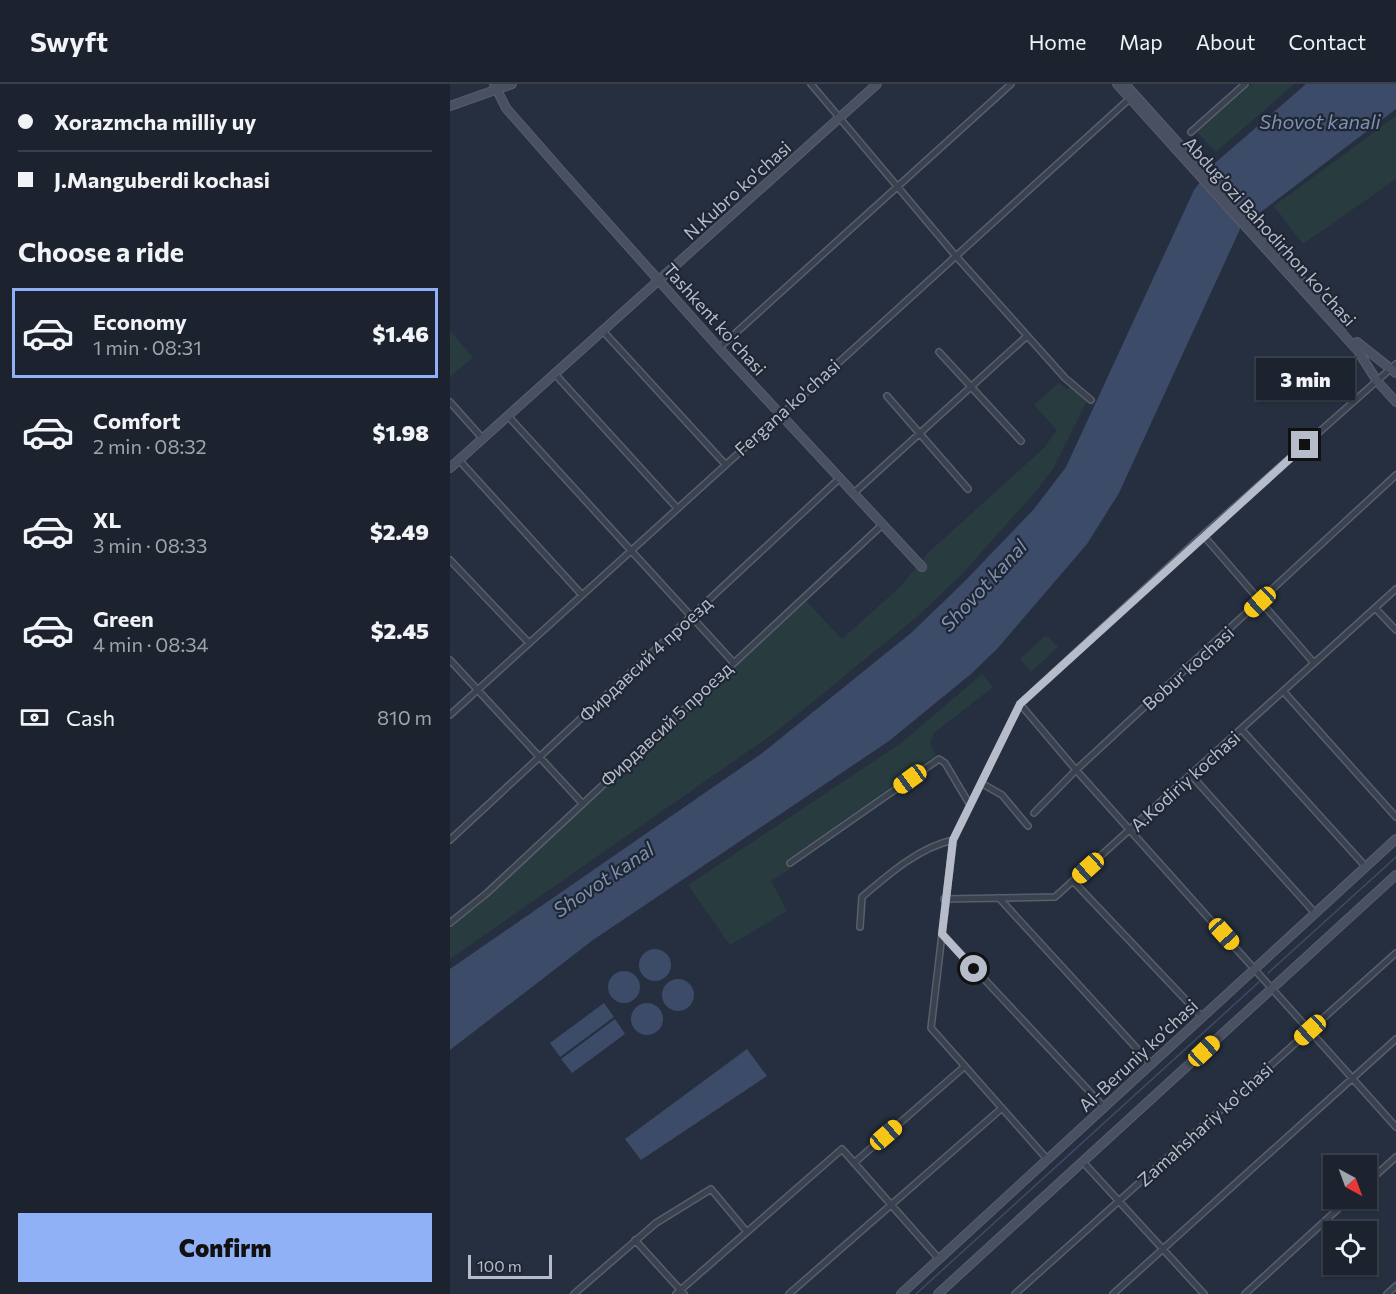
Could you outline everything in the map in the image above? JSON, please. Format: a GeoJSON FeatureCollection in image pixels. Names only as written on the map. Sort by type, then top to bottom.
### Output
{"type":"FeatureCollection","features":[{"type":"Feature","properties":{"kind":"main road"},"geometry":{"type":"LineString","coordinates":[[450,106],[496,87],[512,84]]}},
{"type":"Feature","properties":{"kind":"main road","name":"N.Kubro ko'chasi"},"geometry":{"type":"LineString","coordinates":[[450,468],[877,84]]}},
{"type":"Feature","properties":{"kind":"main road","name":"Abdug’ozi Bahodirhon ko’chasi"},"geometry":{"type":"LineString","coordinates":[[1117,84],[1171,138]]}},
{"type":"Feature","properties":{"kind":"main road","name":"Abdug’ozi Bahodirhon ko’chasi"},"geometry":{"type":"LineString","coordinates":[[1125,84],[1171,138],[1362,348],[1394,368]]}},
{"type":"Feature","properties":{"kind":"main road","name":"Tashkent ko'chasi"},"geometry":{"type":"LineString","coordinates":[[496,87],[506,108],[719,348],[922,567]]}},
{"type":"Feature","properties":{"kind":"main road","name":"Abdug’ozi Bahodirhon ko’chasi"},"geometry":{"type":"LineString","coordinates":[[1264,239],[1358,351],[1377,381],[1396,402]]}},
{"type":"Feature","properties":{"kind":"main road","name":"Al-Beruniy ko’chasi"},"geometry":{"type":"LineString","coordinates":[[901,1294],[1396,839]]}},
{"type":"Feature","properties":{"kind":"main road"},"geometry":{"type":"LineString","coordinates":[[939,1294],[1396,875]]}},
{"type":"Feature","properties":{"kind":"street"},"geometry":{"type":"LineString","coordinates":[[811,84],[898,189],[1027,336],[1065,378],[1091,400]]}},
{"type":"Feature","properties":{"kind":"street"},"geometry":{"type":"LineString","coordinates":[[719,348],[898,189],[1011,84]]}},
{"type":"Feature","properties":{"kind":"street"},"geometry":{"type":"LineString","coordinates":[[1191,132],[1245,84]]}},
{"type":"Feature","properties":{"kind":"street","name":"Fergana ko'chasi"},"geometry":{"type":"LineString","coordinates":[[450,715],[1127,101]]}},
{"type":"Feature","properties":{"kind":"street"},"geometry":{"type":"LineString","coordinates":[[602,330],[725,464]]}},
{"type":"Feature","properties":{"kind":"street"},"geometry":{"type":"LineString","coordinates":[[854,493],[1027,336]]}},
{"type":"Feature","properties":{"kind":"street"},"geometry":{"type":"LineString","coordinates":[[939,352],[1021,441]]}},
{"type":"Feature","properties":{"kind":"street"},"geometry":{"type":"LineString","coordinates":[[1047,1159],[931,1028],[944,899],[953,840],[1020,704],[1203,535],[1394,368]]}},
{"type":"Feature","properties":{"kind":"street"},"geometry":{"type":"LineString","coordinates":[[554,373],[677,508]]}},
{"type":"Feature","properties":{"kind":"street"},"geometry":{"type":"LineString","coordinates":[[887,396],[968,489]]}},
{"type":"Feature","properties":{"kind":"street"},"geometry":{"type":"LineString","coordinates":[[450,402],[483,439]]}},
{"type":"Feature","properties":{"kind":"street"},"geometry":{"type":"LineString","coordinates":[[508,416],[733,662]]}},
{"type":"Feature","properties":{"kind":"street"},"geometry":{"type":"LineString","coordinates":[[459,460],[582,595]]}},
{"type":"Feature","properties":{"kind":"street","name":"Bobur kochasi"},"geometry":{"type":"LineString","coordinates":[[1034,813],[1076,770],[1396,475]]}},
{"type":"Feature","properties":{"kind":"street","name":"Фирдавсий 4 проезд"},"geometry":{"type":"LineString","coordinates":[[451,837],[840,478]]}},
{"type":"Feature","properties":{"kind":"street","name":"Фирдавсий 5 проезд"},"geometry":{"type":"LineString","coordinates":[[450,923],[487,892],[882,525]]}},
{"type":"Feature","properties":{"kind":"street"},"geometry":{"type":"LineString","coordinates":[[1203,535],[1314,663]]}},
{"type":"Feature","properties":{"kind":"street"},"geometry":{"type":"LineString","coordinates":[[450,560],[529,643]]}},
{"type":"Feature","properties":{"kind":"street","name":"A.Kodiriy kochasi"},"geometry":{"type":"LineString","coordinates":[[944,899],[1055,897],[1396,589]]}},
{"type":"Feature","properties":{"kind":"street"},"geometry":{"type":"LineString","coordinates":[[1376,608],[1396,630]]}},
{"type":"Feature","properties":{"kind":"street"},"geometry":{"type":"LineString","coordinates":[[450,660],[582,803]]}},
{"type":"Feature","properties":{"kind":"street"},"geometry":{"type":"LineString","coordinates":[[1283,691],[1396,817]]}},
{"type":"Feature","properties":{"kind":"street"},"geometry":{"type":"LineString","coordinates":[[1020,704],[1076,770],[1396,1127]]}},
{"type":"Feature","properties":{"kind":"street"},"geometry":{"type":"LineString","coordinates":[[1241,729],[1365,867]]}},
{"type":"Feature","properties":{"kind":"street"},"geometry":{"type":"LineString","coordinates":[[790,863],[939,759],[945,763],[970,804]]}},
{"type":"Feature","properties":{"kind":"street"},"geometry":{"type":"LineString","coordinates":[[1191,775],[1316,913]]}},
{"type":"Feature","properties":{"kind":"street"},"geometry":{"type":"LineString","coordinates":[[981,783],[1002,795],[1028,826]]}},
{"type":"Feature","properties":{"kind":"street"},"geometry":{"type":"LineString","coordinates":[[860,927],[862,897],[898,867],[936,844],[953,840]]}},
{"type":"Feature","properties":{"kind":"street"},"geometry":{"type":"LineString","coordinates":[[1073,881],[1202,1017]]}},
{"type":"Feature","properties":{"kind":"street"},"geometry":{"type":"LineString","coordinates":[[999,898],[1151,1064]]}},
{"type":"Feature","properties":{"kind":"street"},"geometry":{"type":"LineString","coordinates":[[942,934],[1104,1107]]}},
{"type":"Feature","properties":{"kind":"street","name":"Zamahshariy ko'chasi"},"geometry":{"type":"LineString","coordinates":[[1015,1294],[1396,954]]}},
{"type":"Feature","properties":{"kind":"street"},"geometry":{"type":"LineString","coordinates":[[1113,1294],[1396,1039]]}},
{"type":"Feature","properties":{"kind":"street"},"geometry":{"type":"LineString","coordinates":[[854,1163],[966,1066]]}},
{"type":"Feature","properties":{"kind":"street"},"geometry":{"type":"LineString","coordinates":[[789,1294],[1002,1108]]}},
{"type":"Feature","properties":{"kind":"street"},"geometry":{"type":"LineString","coordinates":[[635,1239],[680,1293],[842,1149],[939,1259]]}},
{"type":"Feature","properties":{"kind":"street"},"geometry":{"type":"LineString","coordinates":[[1377,1174],[1396,1157]]}},
{"type":"Feature","properties":{"kind":"street"},"geometry":{"type":"LineString","coordinates":[[1083,1162],[1204,1294]]}},
{"type":"Feature","properties":{"kind":"street"},"geometry":{"type":"LineString","coordinates":[[574,1294],[635,1239],[656,1223],[711,1189],[747,1232]]}},
{"type":"Feature","properties":{"kind":"street"},"geometry":{"type":"LineString","coordinates":[[1245,1294],[1338,1209]]}},
{"type":"Feature","properties":{"kind":"street"},"geometry":{"type":"LineString","coordinates":[[1387,1294],[1396,1286]]}},
{"type":"Feature","properties":{"kind":"green space"},"geometry":{"type":"Polygon","coordinates":[[[1252,84],[1294,84],[1216,152],[1197,132],[1252,84]]]}},
{"type":"Feature","properties":{"kind":"green space"},"geometry":{"type":"Polygon","coordinates":[[[1396,116],[1396,179],[1303,244],[1274,206],[1396,116]]]}},
{"type":"Feature","properties":{"kind":"green space"},"geometry":{"type":"Polygon","coordinates":[[[450,331],[473,357],[450,377],[450,331]]]}},
{"type":"Feature","properties":{"kind":"green space"},"geometry":{"type":"Polygon","coordinates":[[[1059,383],[1067,389],[1071,387],[1087,401],[1054,467],[1037,490],[961,575],[919,615],[777,731],[450,959],[450,926],[482,900],[806,601],[842,639],[900,587],[929,552],[1044,448],[1057,430],[1034,405],[1059,383]]]}},
{"type":"Feature","properties":{"kind":"green space"},"geometry":{"type":"Polygon","coordinates":[[[1046,635],[1058,647],[1031,672],[1020,659],[1046,635]]]}},
{"type":"Feature","properties":{"kind":"green space"},"geometry":{"type":"Polygon","coordinates":[[[982,674],[993,687],[933,734],[930,744],[936,755],[785,861],[790,869],[771,881],[787,911],[730,945],[688,885],[901,743],[982,674]]]}},
{"type":"Feature","properties":{"kind":"water","name":"Shovot kanali"},"geometry":{"type":"Polygon","coordinates":[[[1306,84],[1396,84],[1396,109],[1241,227],[1119,493],[1087,544],[997,649],[971,674],[889,741],[593,940],[450,1050],[450,969],[761,754],[911,633],[1034,509],[1066,467],[1194,190],[1214,164],[1306,84]]]}},
{"type":"Feature","properties":{"kind":"water"},"geometry":{"type":"Polygon","coordinates":[[[655,949],[666,954],[671,965],[666,976],[655,981],[644,976],[639,965],[644,954],[655,949]]]}},
{"type":"Feature","properties":{"kind":"water"},"geometry":{"type":"Polygon","coordinates":[[[624,971],[635,976],[640,987],[635,998],[624,1003],[613,998],[608,987],[613,976],[624,971]]]}},
{"type":"Feature","properties":{"kind":"water"},"geometry":{"type":"Polygon","coordinates":[[[678,979],[689,984],[694,995],[689,1006],[678,1011],[667,1006],[662,995],[667,984],[678,979]]]}},
{"type":"Feature","properties":{"kind":"water"},"geometry":{"type":"Polygon","coordinates":[[[604,1003],[614,1017],[560,1057],[550,1043],[604,1003]]]}},
{"type":"Feature","properties":{"kind":"water"},"geometry":{"type":"Polygon","coordinates":[[[647,1003],[658,1008],[663,1019],[658,1030],[647,1035],[636,1030],[631,1019],[636,1008],[647,1003]]]}},
{"type":"Feature","properties":{"kind":"water"},"geometry":{"type":"Polygon","coordinates":[[[615,1019],[625,1034],[572,1073],[561,1059],[615,1019]]]}},
{"type":"Feature","properties":{"kind":"water"},"geometry":{"type":"Polygon","coordinates":[[[747,1049],[767,1076],[641,1160],[625,1139],[747,1049]]]}},
{"type":"Feature","properties":{"kind":"waterway"},"geometry":{"type":"LineString","coordinates":[[1268,973],[1396,857]]}},
{"type":"Feature","properties":{"kind":"waterway"},"geometry":{"type":"LineString","coordinates":[[916,1294],[1259,982]]}},
{"type":"Feature","properties":{"kind":"route"},"geometry":{"type":"LineString","coordinates":[[974,969],[942,934],[944,899],[953,840],[1020,704],[1203,535],[1305,445]]}},
{"type":"Feature","properties":{"kind":"water label","name":"Shovot kanal"},"geometry":{"type":"Point","coordinates":[983,585]}},
{"type":"Feature","properties":{"kind":"water label","name":"Shovot kanal"},"geometry":{"type":"Point","coordinates":[603,879]}}]}
